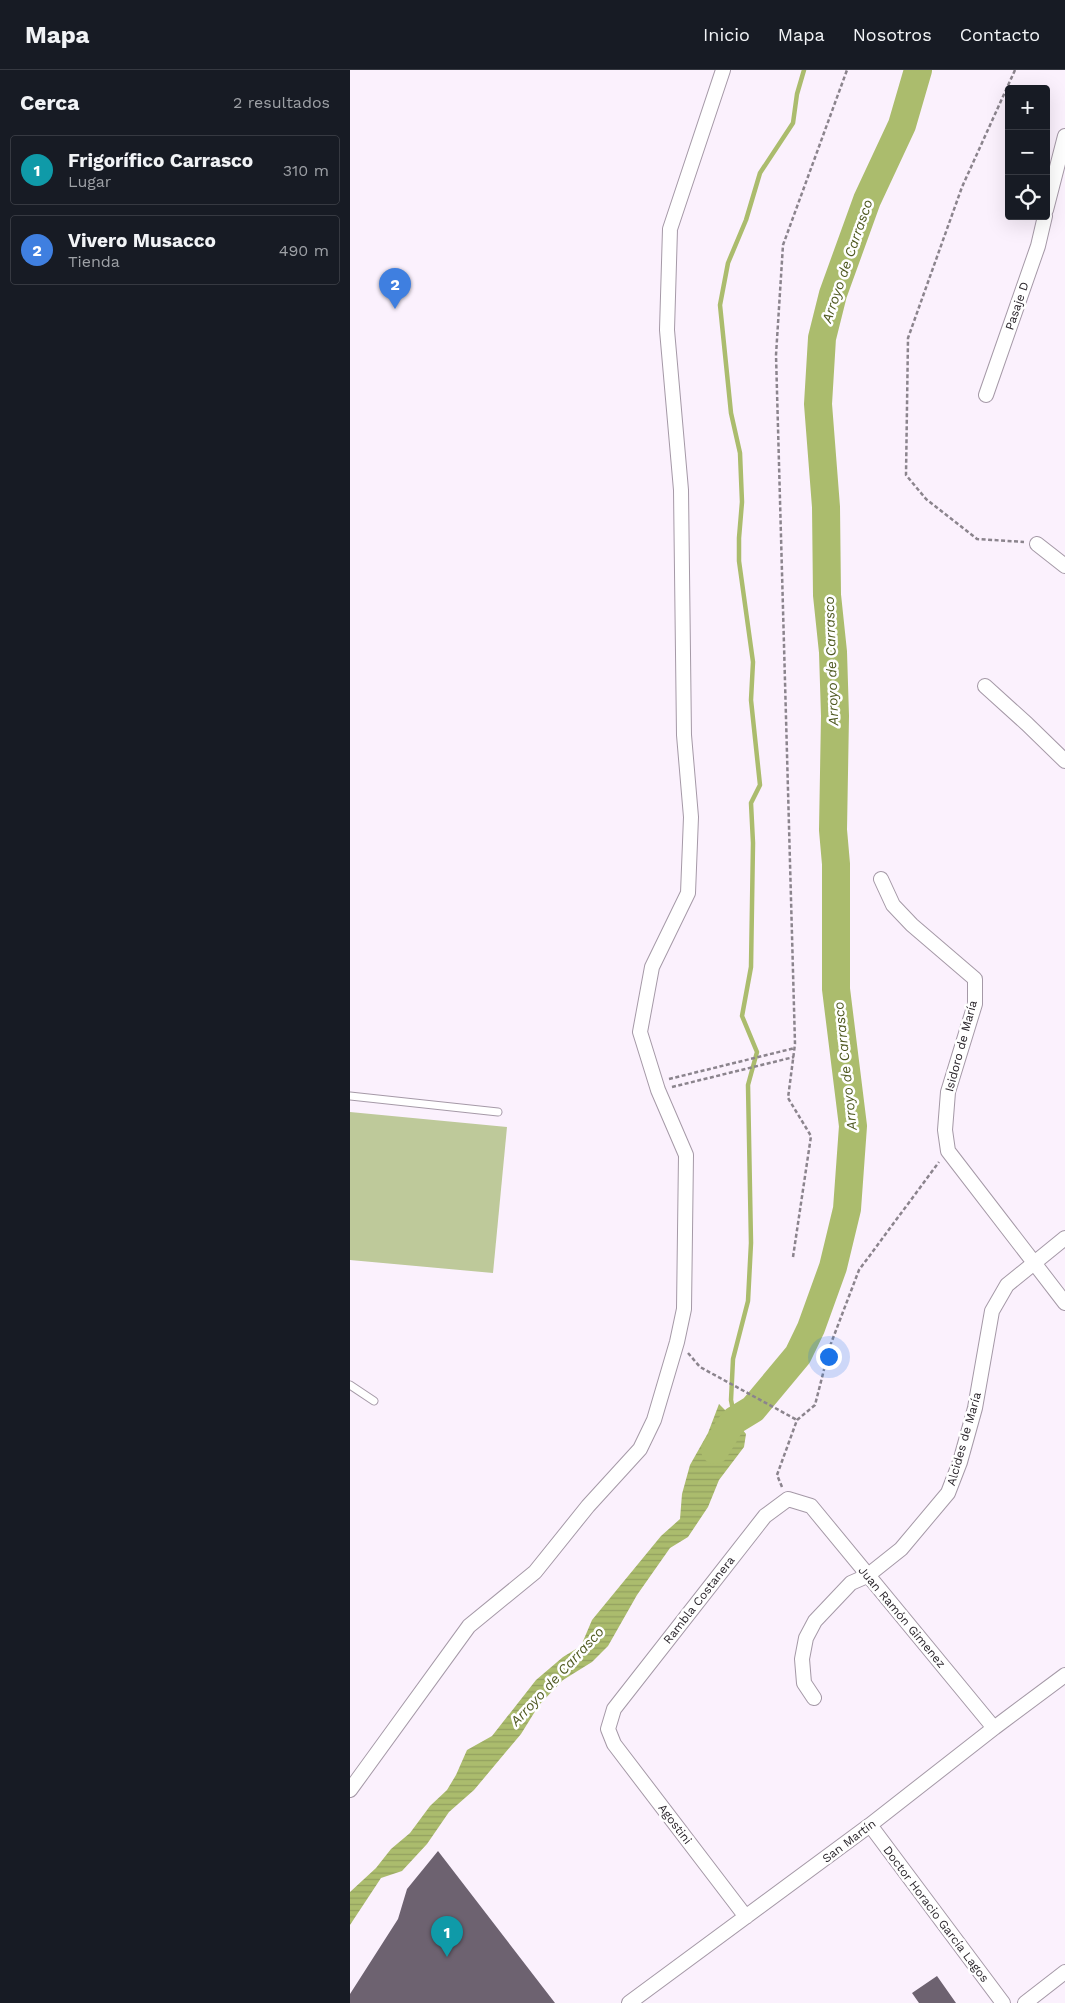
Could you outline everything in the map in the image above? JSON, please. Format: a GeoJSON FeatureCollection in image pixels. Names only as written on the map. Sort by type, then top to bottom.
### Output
{"type":"FeatureCollection","features":[{"type":"Feature","properties":{"kind":"street"},"geometry":{"type":"LineString","coordinates":[[350,1790],[469,1626],[535,1572],[588,1506],[640,1449],[654,1420],[677,1342],[684,1309],[686,1155],[657,1086],[640,1032],[652,967],[688,893],[691,817],[684,735],[681,490],[667,330],[670,229],[723,70]]}},
{"type":"Feature","properties":{"kind":"street"},"geometry":{"type":"LineString","coordinates":[[1050,194],[1065,136]]}},
{"type":"Feature","properties":{"kind":"street","name":"Pasaje D"},"geometry":{"type":"LineString","coordinates":[[986,395],[1038,246],[1044,220]]}},
{"type":"Feature","properties":{"kind":"street"},"geometry":{"type":"LineString","coordinates":[[1037,544],[1065,566]]}},
{"type":"Feature","properties":{"kind":"street"},"geometry":{"type":"LineString","coordinates":[[985,686],[1065,761]]}},
{"type":"Feature","properties":{"kind":"street","name":"Isidoro de María"},"geometry":{"type":"LineString","coordinates":[[881,879],[892,905],[912,925],[975,979],[975,1004],[948,1092],[945,1130],[948,1151]]}},
{"type":"Feature","properties":{"kind":"street"},"geometry":{"type":"LineString","coordinates":[[948,1151],[1065,1303]]}},
{"type":"Feature","properties":{"kind":"street","name":"Alcides de María"},"geometry":{"type":"LineString","coordinates":[[814,1698],[804,1683],[802,1659],[806,1638],[815,1621],[851,1583],[867,1576],[901,1550],[948,1493],[960,1462],[975,1408],[992,1311],[1007,1285],[1065,1238]]}},
{"type":"Feature","properties":{"kind":"street","name":"Juan Ramón Gimenez"},"geometry":{"type":"LineString","coordinates":[[788,1499],[811,1506],[994,1728]]}},
{"type":"Feature","properties":{"kind":"street","name":"Rambla Costanera"},"geometry":{"type":"LineString","coordinates":[[608,1729],[614,1709],[765,1516],[788,1499]]}},
{"type":"Feature","properties":{"kind":"street","name":"San Martín"},"geometry":{"type":"LineString","coordinates":[[630,2003],[870,1825],[1065,1675]]}},
{"type":"Feature","properties":{"kind":"street","name":"Agostini"},"geometry":{"type":"LineString","coordinates":[[608,1729],[614,1744],[746,1917]]}},
{"type":"Feature","properties":{"kind":"street","name":"Doctor Horacio García Lagos"},"geometry":{"type":"LineString","coordinates":[[870,1825],[1003,2003]]}},
{"type":"Feature","properties":{"kind":"street"},"geometry":{"type":"LineString","coordinates":[[1025,2003],[1065,1972]]}},
{"type":"Feature","properties":{"kind":"lane"},"geometry":{"type":"LineString","coordinates":[[350,1096],[498,1112]]}},
{"type":"Feature","properties":{"kind":"lane"},"geometry":{"type":"LineString","coordinates":[[350,1385],[374,1401]]}},
{"type":"Feature","properties":{"kind":"path"},"geometry":{"type":"LineString","coordinates":[[793,1257],[811,1136],[788,1098],[794,1048],[776,355],[783,245],[847,70]]}},
{"type":"Feature","properties":{"kind":"path"},"geometry":{"type":"LineString","coordinates":[[1015,70],[962,187],[908,338],[906,475],[926,499],[977,539],[1020,541],[1037,544]]}},
{"type":"Feature","properties":{"kind":"path"},"geometry":{"type":"LineString","coordinates":[[657,1086],[696,1073],[794,1048]]}},
{"type":"Feature","properties":{"kind":"path"},"geometry":{"type":"LineString","coordinates":[[657,1086],[698,1080],[794,1057]]}},
{"type":"Feature","properties":{"kind":"path"},"geometry":{"type":"LineString","coordinates":[[788,1499],[777,1475],[797,1420],[815,1405],[830,1346],[859,1270],[948,1151]]}},
{"type":"Feature","properties":{"kind":"path"},"geometry":{"type":"LineString","coordinates":[[700,1367],[797,1420]]}},
{"type":"Feature","properties":{"kind":"shaded area"},"geometry":{"type":"Polygon","coordinates":[[[350,1112],[507,1127],[493,1273],[350,1260],[350,1112]]]}},
{"type":"Feature","properties":{"kind":"water"},"geometry":{"type":"Polygon","coordinates":[[[719,1404],[746,1434],[744,1447],[719,1480],[708,1507],[688,1537],[670,1548],[637,1595],[608,1646],[592,1662],[563,1680],[539,1705],[521,1734],[474,1790],[449,1812],[427,1844],[402,1871],[381,1878],[350,1925],[350,1892],[376,1868],[391,1849],[410,1833],[430,1806],[447,1790],[467,1750],[492,1736],[536,1680],[563,1657],[581,1646],[592,1620],[661,1536],[680,1519],[682,1494],[690,1465],[708,1433],[719,1404]]]}},
{"type":"Feature","properties":{"kind":"building"},"geometry":{"type":"Polygon","coordinates":[[[438,1851],[555,2003],[350,2003],[350,1994],[398,1919],[407,1889],[438,1851]]]}},
{"type":"Feature","properties":{"kind":"building"},"geometry":{"type":"Polygon","coordinates":[[[937,1976],[956,2003],[919,2003],[912,1993],[937,1976]]]}},
{"type":"Feature","properties":{"kind":"waterway"},"geometry":{"type":"LineString","coordinates":[[735,1420],[731,1400],[733,1359],[748,1301],[751,1243],[748,1085],[757,1052],[742,1016],[751,967],[753,843],[751,803],[760,785],[751,700],[753,662],[739,561],[742,502],[740,453],[731,413],[720,305],[728,263],[746,220],[760,173],[793,123],[797,94],[804,70]]}},
{"type":"Feature","properties":{"kind":"waterway","name":"Arroyo de Carrasco"},"geometry":{"type":"LineString","coordinates":[[715,1450],[735,1420],[753,1409],[798,1355],[811,1328],[833,1267],[847,1209],[853,1126],[836,989],[836,864],[833,830],[835,716],[833,652],[827,595],[826,507],[818,404],[822,338],[833,294],[867,200],[902,125],[918,70]]}},
{"type":"Feature","properties":{"kind":"place","name":"Vivero Musacco"},"geometry":{"type":"Point","coordinates":[395,309]}},
{"type":"Feature","properties":{"kind":"place","name":"Frigorífico Carrasco"},"geometry":{"type":"Point","coordinates":[447,1957]}}]}
